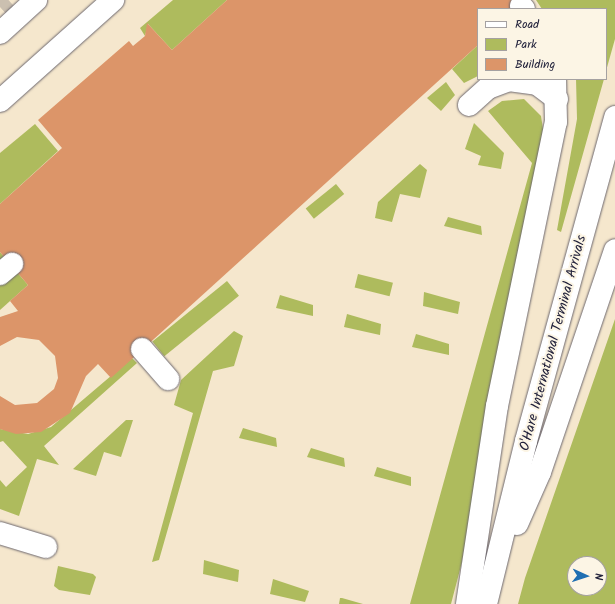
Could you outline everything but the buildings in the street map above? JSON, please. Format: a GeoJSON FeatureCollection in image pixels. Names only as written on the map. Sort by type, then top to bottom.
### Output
{"type":"FeatureCollection","features":[{"type":"Feature","properties":{"kind":"street"},"geometry":{"type":"LineString","coordinates":[[0,33],[36,0]]}},
{"type":"Feature","properties":{"kind":"street"},"geometry":{"type":"LineString","coordinates":[[0,101],[113,0]]}},
{"type":"Feature","properties":{"kind":"street"},"geometry":{"type":"LineString","coordinates":[[467,604],[497,406],[556,122],[556,89],[537,84],[509,80],[488,88],[469,105]]}},
{"type":"Feature","properties":{"kind":"street","name":"O'Hare International Terminal Arrivals"},"geometry":{"type":"LineString","coordinates":[[496,570],[526,441],[615,117]]}},
{"type":"Feature","properties":{"kind":"street"},"geometry":{"type":"LineString","coordinates":[[486,604],[496,570],[540,472],[615,250]]}},
{"type":"Feature","properties":{"kind":"street"},"geometry":{"type":"LineString","coordinates":[[142,349],[168,379]]}},
{"type":"Feature","properties":{"kind":"street"},"geometry":{"type":"LineString","coordinates":[[0,533],[46,547]]}},
{"type":"Feature","properties":{"kind":"green space"},"geometry":{"type":"Polygon","coordinates":[[[173,0],[227,0],[172,50],[148,24],[145,36],[140,28],[173,0]]]}},
{"type":"Feature","properties":{"kind":"green space"},"geometry":{"type":"Polygon","coordinates":[[[536,0],[615,0],[615,39],[607,67],[607,8],[541,8],[536,0]]]}},
{"type":"Feature","properties":{"kind":"green space"},"geometry":{"type":"Polygon","coordinates":[[[477,46],[477,76],[464,83],[452,69],[477,46]]]}},
{"type":"Feature","properties":{"kind":"green space"},"geometry":{"type":"Polygon","coordinates":[[[576,80],[604,80],[561,232],[557,230],[577,119],[576,80]]]}},
{"type":"Feature","properties":{"kind":"green space"},"geometry":{"type":"Polygon","coordinates":[[[446,82],[455,95],[441,111],[427,98],[446,82]]]}},
{"type":"Feature","properties":{"kind":"green space"},"geometry":{"type":"Polygon","coordinates":[[[524,99],[541,116],[543,129],[462,562],[451,604],[410,604],[532,163],[488,111],[502,101],[524,99]]]}},
{"type":"Feature","properties":{"kind":"green space"},"geometry":{"type":"Polygon","coordinates":[[[474,123],[504,153],[501,169],[478,165],[481,156],[465,149],[474,123]]]}},
{"type":"Feature","properties":{"kind":"green space"},"geometry":{"type":"Polygon","coordinates":[[[35,124],[58,151],[0,204],[0,153],[35,124]]]}},
{"type":"Feature","properties":{"kind":"green space"},"geometry":{"type":"Polygon","coordinates":[[[420,164],[427,170],[420,198],[400,194],[392,222],[375,218],[378,202],[420,164]]]}},
{"type":"Feature","properties":{"kind":"green space"},"geometry":{"type":"Polygon","coordinates":[[[336,184],[344,194],[314,219],[306,209],[336,184]]]}},
{"type":"Feature","properties":{"kind":"green space"},"geometry":{"type":"Polygon","coordinates":[[[448,217],[481,226],[482,235],[444,226],[448,217]]]}},
{"type":"Feature","properties":{"kind":"green space"},"geometry":{"type":"Polygon","coordinates":[[[0,252],[28,285],[0,310],[0,252]]]}},
{"type":"Feature","properties":{"kind":"green space"},"geometry":{"type":"Polygon","coordinates":[[[358,274],[393,283],[390,296],[355,288],[358,274]]]}},
{"type":"Feature","properties":{"kind":"green space"},"geometry":{"type":"Polygon","coordinates":[[[227,281],[239,296],[164,356],[152,341],[227,281]]]}},
{"type":"Feature","properties":{"kind":"green space"},"geometry":{"type":"Polygon","coordinates":[[[424,292],[460,302],[458,314],[423,306],[424,292]]]}},
{"type":"Feature","properties":{"kind":"green space"},"geometry":{"type":"Polygon","coordinates":[[[280,295],[313,305],[313,316],[276,308],[280,295]]]}},
{"type":"Feature","properties":{"kind":"green space"},"geometry":{"type":"Polygon","coordinates":[[[347,314],[381,324],[380,335],[344,327],[347,314]]]}},
{"type":"Feature","properties":{"kind":"green space"},"geometry":{"type":"Polygon","coordinates":[[[615,319],[615,604],[518,604],[525,578],[615,319]]]}},
{"type":"Feature","properties":{"kind":"green space"},"geometry":{"type":"Polygon","coordinates":[[[234,331],[243,336],[234,366],[213,371],[159,560],[152,562],[193,413],[174,405],[181,380],[234,331]]]}},
{"type":"Feature","properties":{"kind":"green space"},"geometry":{"type":"Polygon","coordinates":[[[416,334],[449,344],[449,355],[412,347],[416,334]]]}},
{"type":"Feature","properties":{"kind":"green space"},"geometry":{"type":"Polygon","coordinates":[[[132,358],[137,363],[44,446],[59,465],[37,459],[19,516],[0,509],[0,480],[6,487],[27,467],[3,441],[0,442],[0,429],[28,434],[51,427],[132,358]]]}},
{"type":"Feature","properties":{"kind":"green space"},"geometry":{"type":"Polygon","coordinates":[[[126,420],[133,420],[121,457],[104,452],[96,476],[73,469],[126,420]]]}},
{"type":"Feature","properties":{"kind":"green space"},"geometry":{"type":"Polygon","coordinates":[[[243,428],[276,438],[277,447],[239,438],[243,428]]]}},
{"type":"Feature","properties":{"kind":"green space"},"geometry":{"type":"Polygon","coordinates":[[[311,448],[344,458],[345,467],[307,457],[311,448]]]}},
{"type":"Feature","properties":{"kind":"green space"},"geometry":{"type":"Polygon","coordinates":[[[377,467],[411,477],[411,486],[374,476],[377,467]]]}},
{"type":"Feature","properties":{"kind":"green space"},"geometry":{"type":"Polygon","coordinates":[[[204,560],[239,570],[238,582],[203,574],[204,560]]]}},
{"type":"Feature","properties":{"kind":"green space"},"geometry":{"type":"Polygon","coordinates":[[[58,566],[93,574],[96,577],[90,595],[59,590],[54,586],[58,566]]]}},
{"type":"Feature","properties":{"kind":"green space"},"geometry":{"type":"Polygon","coordinates":[[[273,579],[309,591],[305,602],[270,594],[273,579]]]}},
{"type":"Feature","properties":{"kind":"green space"},"geometry":{"type":"Polygon","coordinates":[[[340,598],[342,598],[363,604],[339,604],[340,598]]]}},
{"type":"Feature","properties":{"kind":"tunnel"},"geometry":{"type":"LineString","coordinates":[[0,7],[8,0]]}}]}
